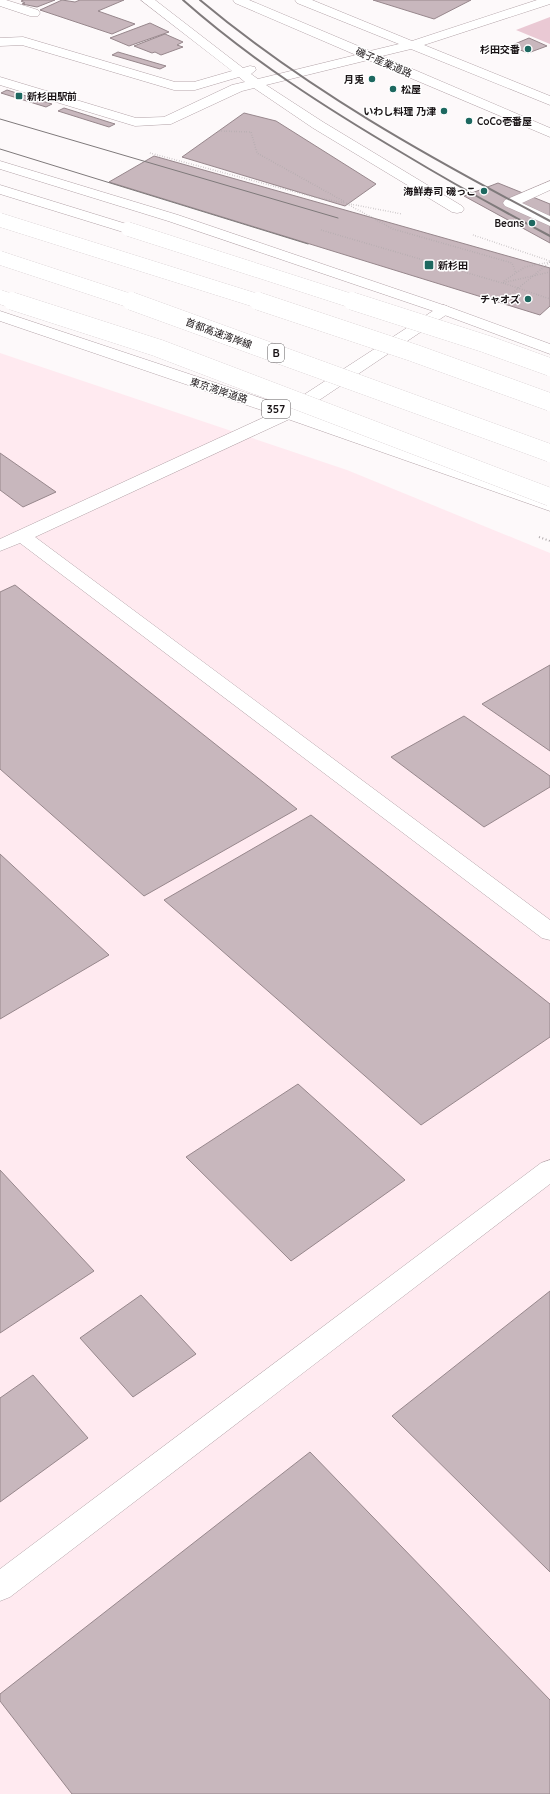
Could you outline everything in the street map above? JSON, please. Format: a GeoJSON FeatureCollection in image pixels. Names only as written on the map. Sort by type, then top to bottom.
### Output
{"type":"FeatureCollection","features":[{"type":"Feature","properties":{"kind":"main road"},"geometry":{"type":"LineString","coordinates":[[147,0],[255,83],[318,125],[457,209]]}},
{"type":"Feature","properties":{"kind":"main road","name":"磯子産業道路"},"geometry":{"type":"LineString","coordinates":[[239,0],[550,133]]}},
{"type":"Feature","properties":{"kind":"main road"},"geometry":{"type":"LineString","coordinates":[[301,0],[550,101]]}},
{"type":"Feature","properties":{"kind":"main road"},"geometry":{"type":"LineString","coordinates":[[0,81],[135,122],[166,121],[237,88],[412,45],[549,0]]}},
{"type":"Feature","properties":{"kind":"main road"},"geometry":{"type":"LineString","coordinates":[[0,2],[34,13]]}},
{"type":"Feature","properties":{"kind":"main road"},"geometry":{"type":"LineString","coordinates":[[0,42],[23,41],[174,86],[195,86],[263,68]]}},
{"type":"Feature","properties":{"kind":"main road"},"geometry":{"type":"LineString","coordinates":[[328,52],[335,50],[369,55]]}},
{"type":"Feature","properties":{"kind":"main road"},"geometry":{"type":"LineString","coordinates":[[0,165],[173,218],[444,310],[550,349]]}},
{"type":"Feature","properties":{"kind":"main road"},"geometry":{"type":"LineString","coordinates":[[550,185],[527,194],[510,203],[550,222]]}},
{"type":"Feature","properties":{"kind":"main road"},"geometry":{"type":"LineString","coordinates":[[0,189],[486,344],[550,366]]}},
{"type":"Feature","properties":{"kind":"main road"},"geometry":{"type":"LineString","coordinates":[[0,220],[158,268],[461,369],[550,402]]}},
{"type":"Feature","properties":{"kind":"main road","name":"首都高速湾岸線"},"geometry":{"type":"LineString","coordinates":[[0,258],[101,290],[550,453]]}},
{"type":"Feature","properties":{"kind":"main road"},"geometry":{"type":"LineString","coordinates":[[0,297],[158,348],[550,497]]}},
{"type":"Feature","properties":{"kind":"main road"},"geometry":{"type":"LineString","coordinates":[[0,546],[288,413],[444,310]]}},
{"type":"Feature","properties":{"kind":"main road","name":"東京湾岸道路"},"geometry":{"type":"LineString","coordinates":[[0,316],[288,413],[550,506]]}},
{"type":"Feature","properties":{"kind":"main road"},"geometry":{"type":"LineString","coordinates":[[22,536],[550,932]]}},
{"type":"Feature","properties":{"kind":"main road"},"geometry":{"type":"LineString","coordinates":[[0,1587],[550,1170]]}},
{"type":"Feature","properties":{"kind":"path"},"geometry":{"type":"LineString","coordinates":[[214,128],[220,132],[251,132],[257,153],[393,229],[512,263],[516,273]]}},
{"type":"Feature","properties":{"kind":"path"},"geometry":{"type":"LineString","coordinates":[[145,152],[314,197],[404,215]]}},
{"type":"Feature","properties":{"kind":"path"},"geometry":{"type":"LineString","coordinates":[[321,230],[502,283],[550,299]]}},
{"type":"Feature","properties":{"kind":"path"},"geometry":{"type":"LineString","coordinates":[[502,283],[525,267],[550,262]]}},
{"type":"Feature","properties":{"kind":"path"},"geometry":{"type":"LineString","coordinates":[[504,300],[550,262]]}},
{"type":"Feature","properties":{"kind":"path"},"geometry":{"type":"LineString","coordinates":[[502,283],[550,272]]}},
{"type":"Feature","properties":{"kind":"shaded area"},"geometry":{"type":"Polygon","coordinates":[[[550,17],[550,44],[516,30],[550,17]]]}},
{"type":"Feature","properties":{"kind":"shaded area"},"geometry":{"type":"Polygon","coordinates":[[[0,353],[347,470],[550,553],[550,1794],[0,1794],[0,353]]]}},
{"type":"Feature","properties":{"kind":"building"},"geometry":{"type":"Polygon","coordinates":[[[55,0],[37,7],[22,4],[25,3],[21,1],[55,0]]]}},
{"type":"Feature","properties":{"kind":"building"},"geometry":{"type":"Polygon","coordinates":[[[62,0],[75,2],[80,0],[124,0],[98,11],[135,24],[112,34],[40,10],[62,0]]]}},
{"type":"Feature","properties":{"kind":"building"},"geometry":{"type":"Polygon","coordinates":[[[373,0],[471,0],[434,19],[373,0]]]}},
{"type":"Feature","properties":{"kind":"building"},"geometry":{"type":"Polygon","coordinates":[[[150,23],[169,32],[129,46],[110,38],[150,23]]]}},
{"type":"Feature","properties":{"kind":"building"},"geometry":{"type":"Polygon","coordinates":[[[165,34],[183,42],[177,45],[183,47],[161,55],[134,46],[165,34]]]}},
{"type":"Feature","properties":{"kind":"building","name":"杉田交番"},"geometry":{"type":"Polygon","coordinates":[[[529,38],[547,46],[528,53],[510,46],[529,38]]]}},
{"type":"Feature","properties":{"kind":"building"},"geometry":{"type":"Polygon","coordinates":[[[118,52],[166,66],[160,69],[112,55],[118,52]]]}},
{"type":"Feature","properties":{"kind":"building"},"geometry":{"type":"Polygon","coordinates":[[[7,90],[52,104],[46,107],[1,93],[7,90]]]}},
{"type":"Feature","properties":{"kind":"building"},"geometry":{"type":"Polygon","coordinates":[[[64,108],[115,124],[109,127],[58,111],[64,108]]]}},
{"type":"Feature","properties":{"kind":"building"},"geometry":{"type":"Polygon","coordinates":[[[244,113],[276,121],[376,184],[345,206],[182,157],[244,113]]]}},
{"type":"Feature","properties":{"kind":"building"},"geometry":{"type":"Polygon","coordinates":[[[154,156],[550,268],[550,306],[540,315],[109,182],[154,156]]]}},
{"type":"Feature","properties":{"kind":"building","name":"Beans"},"geometry":{"type":"Polygon","coordinates":[[[498,183],[550,204],[550,243],[464,196],[498,183]]]}},
{"type":"Feature","properties":{"kind":"building"},"geometry":{"type":"Polygon","coordinates":[[[0,453],[56,492],[23,507],[0,490],[0,453]]]}},
{"type":"Feature","properties":{"kind":"building"},"geometry":{"type":"Polygon","coordinates":[[[15,585],[297,809],[144,896],[0,769],[0,592],[15,585]]]}},
{"type":"Feature","properties":{"kind":"building"},"geometry":{"type":"Polygon","coordinates":[[[550,665],[550,751],[482,704],[550,665]]]}},
{"type":"Feature","properties":{"kind":"building"},"geometry":{"type":"Polygon","coordinates":[[[464,716],[550,776],[550,787],[484,827],[391,757],[464,716]]]}},
{"type":"Feature","properties":{"kind":"building"},"geometry":{"type":"Polygon","coordinates":[[[311,815],[550,1004],[550,1037],[421,1125],[164,900],[311,815]]]}},
{"type":"Feature","properties":{"kind":"building"},"geometry":{"type":"Polygon","coordinates":[[[0,854],[109,955],[0,1019],[0,854]]]}},
{"type":"Feature","properties":{"kind":"building"},"geometry":{"type":"Polygon","coordinates":[[[298,1084],[405,1180],[291,1261],[186,1157],[298,1084]]]}},
{"type":"Feature","properties":{"kind":"building"},"geometry":{"type":"Polygon","coordinates":[[[0,1170],[94,1271],[0,1333],[0,1170]]]}},
{"type":"Feature","properties":{"kind":"building"},"geometry":{"type":"Polygon","coordinates":[[[550,1291],[550,1572],[392,1416],[550,1291]]]}},
{"type":"Feature","properties":{"kind":"building"},"geometry":{"type":"Polygon","coordinates":[[[141,1295],[196,1354],[133,1397],[80,1338],[141,1295]]]}},
{"type":"Feature","properties":{"kind":"building"},"geometry":{"type":"Polygon","coordinates":[[[33,1375],[88,1438],[0,1502],[0,1398],[33,1375]]]}},
{"type":"Feature","properties":{"kind":"building"},"geometry":{"type":"Polygon","coordinates":[[[310,1452],[550,1700],[550,1794],[72,1794],[0,1701],[0,1694],[310,1452]]]}},
{"type":"Feature","properties":{"kind":"tram line"},"geometry":{"type":"LineString","coordinates":[[0,119],[338,218]]}},
{"type":"Feature","properties":{"kind":"tram line"},"geometry":{"type":"LineString","coordinates":[[0,149],[308,244]]}},
{"type":"Feature","properties":{"kind":"railway"},"geometry":{"type":"LineString","coordinates":[[183,0],[235,43],[318,101],[375,137],[440,175],[550,236]]}},
{"type":"Feature","properties":{"kind":"railway"},"geometry":{"type":"LineString","coordinates":[[200,0],[282,63],[369,120],[459,172],[550,221]]}},
{"type":"Feature","properties":{"kind":"place","name":"杉田交番"},"geometry":{"type":"Point","coordinates":[528,49]}},
{"type":"Feature","properties":{"kind":"place","name":"月兎"},"geometry":{"type":"Point","coordinates":[372,79]}},
{"type":"Feature","properties":{"kind":"place","name":"松屋"},"geometry":{"type":"Point","coordinates":[393,89]}},
{"type":"Feature","properties":{"kind":"place","name":"新杉田駅前"},"geometry":{"type":"Point","coordinates":[19,96]}},
{"type":"Feature","properties":{"kind":"place","name":"いわし料理 乃津"},"geometry":{"type":"Point","coordinates":[444,111]}},
{"type":"Feature","properties":{"kind":"place","name":"CoCo壱番屋"},"geometry":{"type":"Point","coordinates":[469,121]}},
{"type":"Feature","properties":{"kind":"place","name":"海鮮寿司 磯っこ"},"geometry":{"type":"Point","coordinates":[484,191]}},
{"type":"Feature","properties":{"kind":"place","name":"Beans"},"geometry":{"type":"Point","coordinates":[532,223]}},
{"type":"Feature","properties":{"kind":"place","name":"新杉田"},"geometry":{"type":"Point","coordinates":[429,265]}},
{"type":"Feature","properties":{"kind":"place","name":"チャオズ"},"geometry":{"type":"Point","coordinates":[528,299]}}]}
